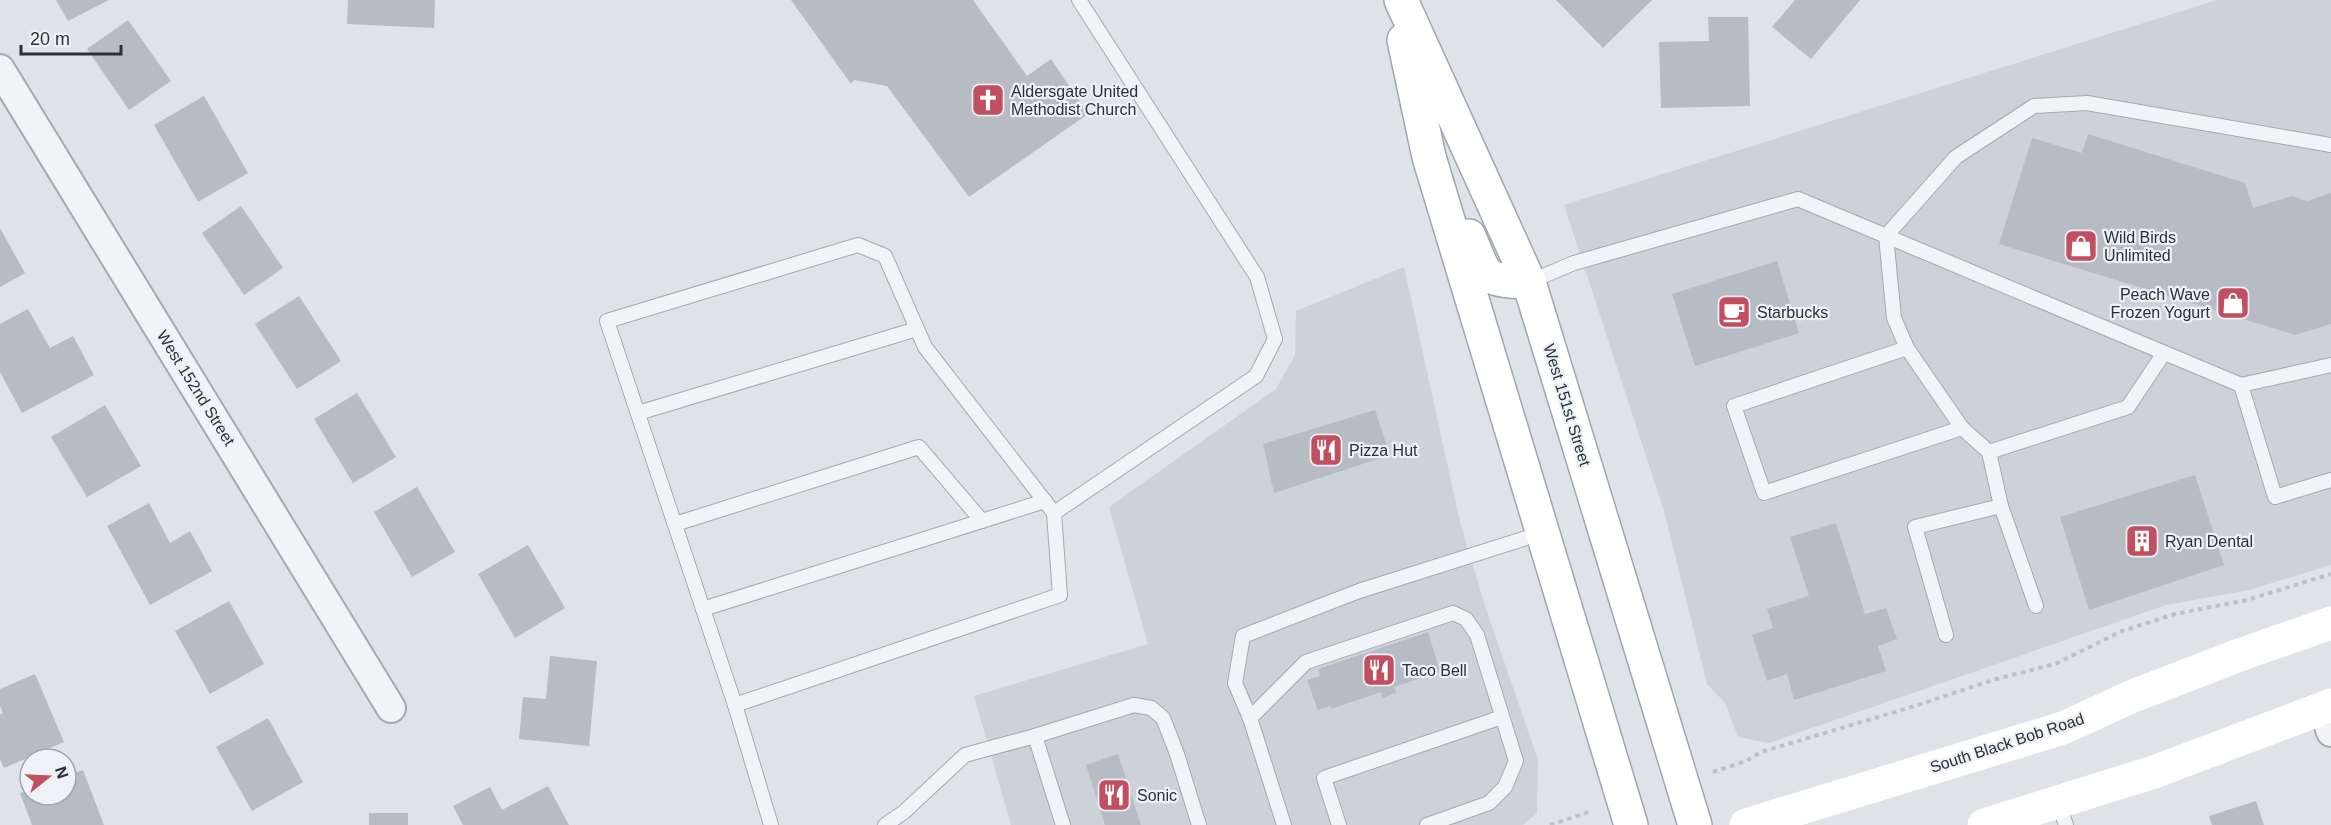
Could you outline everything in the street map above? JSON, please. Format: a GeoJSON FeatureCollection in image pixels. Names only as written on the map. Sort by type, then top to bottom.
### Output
{"type":"FeatureCollection","features":[{"type":"Feature","properties":{"kind":"main road"},"geometry":{"type":"LineString","coordinates":[[1395,0],[1429,157],[1631,825]]}},
{"type":"Feature","properties":{"kind":"main road","name":"West 151st Street"},"geometry":{"type":"LineString","coordinates":[[1401,0],[1530,282],[1695,825]]}},
{"type":"Feature","properties":{"kind":"main road"},"geometry":{"type":"LineString","coordinates":[[1419,108],[1484,272],[1497,281],[1530,282]]}},
{"type":"Feature","properties":{"kind":"main road","name":"South Black Bob Road"},"geometry":{"type":"LineString","coordinates":[[1746,825],[2063,728],[2133,696],[2331,623]]}},
{"type":"Feature","properties":{"kind":"main road"},"geometry":{"type":"LineString","coordinates":[[1984,825],[2062,813],[2154,772],[2328,715]]}},
{"type":"Feature","properties":{"kind":"street","name":"West 152nd Street"},"geometry":{"type":"LineString","coordinates":[[0,69],[391,708]]}},
{"type":"Feature","properties":{"kind":"lane"},"geometry":{"type":"LineString","coordinates":[[1054,513],[1256,375],[1275,339],[1257,277],[1079,0]]}},
{"type":"Feature","properties":{"kind":"lane"},"geometry":{"type":"LineString","coordinates":[[2036,606],[2001,506],[1989,452],[1962,428],[1907,348],[1894,318],[1886,236],[1956,157],[2034,106],[2087,103],[2331,145]]}},
{"type":"Feature","properties":{"kind":"lane"},"geometry":{"type":"LineString","coordinates":[[1530,282],[1574,263],[1798,199],[2241,385],[2331,365]]}},
{"type":"Feature","properties":{"kind":"lane"},"geometry":{"type":"LineString","coordinates":[[735,705],[1060,595],[1054,513],[925,347],[885,256],[858,244],[607,321],[735,705],[771,825]]}},
{"type":"Feature","properties":{"kind":"lane"},"geometry":{"type":"LineString","coordinates":[[638,413],[917,330]]}},
{"type":"Feature","properties":{"kind":"lane"},"geometry":{"type":"LineString","coordinates":[[1907,348],[1734,406],[1764,493],[1962,428]]}},
{"type":"Feature","properties":{"kind":"lane"},"geometry":{"type":"LineString","coordinates":[[1989,452],[2128,407],[2164,352]]}},
{"type":"Feature","properties":{"kind":"lane"},"geometry":{"type":"LineString","coordinates":[[2241,385],[2275,496],[2331,480]]}},
{"type":"Feature","properties":{"kind":"lane"},"geometry":{"type":"LineString","coordinates":[[675,524],[919,447],[982,521]]}},
{"type":"Feature","properties":{"kind":"lane"},"geometry":{"type":"LineString","coordinates":[[703,609],[1045,501]]}},
{"type":"Feature","properties":{"kind":"lane"},"geometry":{"type":"LineString","coordinates":[[1946,634],[1915,526],[2001,506]]}},
{"type":"Feature","properties":{"kind":"lane"},"geometry":{"type":"LineString","coordinates":[[1284,825],[1250,718],[1234,683],[1243,636],[1359,591],[1542,533]]}},
{"type":"Feature","properties":{"kind":"lane"},"geometry":{"type":"LineString","coordinates":[[1250,718],[1306,662],[1453,613],[1466,619],[1477,635],[1516,761],[1505,787],[1489,803],[1427,825]]}},
{"type":"Feature","properties":{"kind":"lane"},"geometry":{"type":"LineString","coordinates":[[885,825],[904,812],[965,756],[1134,705],[1151,708],[1164,718],[1199,825]]}},
{"type":"Feature","properties":{"kind":"lane"},"geometry":{"type":"LineString","coordinates":[[1339,825],[1324,778],[1502,717]]}},
{"type":"Feature","properties":{"kind":"lane"},"geometry":{"type":"LineString","coordinates":[[1035,736],[1063,825]]}},
{"type":"Feature","properties":{"kind":"path"},"geometry":{"type":"LineString","coordinates":[[1746,761],[1761,752],[1996,679],[2055,664],[2122,631],[2175,614],[2247,600],[2331,574]]}},
{"type":"Feature","properties":{"kind":"shaded area"},"geometry":{"type":"Polygon","coordinates":[[[2217,0],[2331,0],[2331,565],[2249,590],[2166,605],[1769,743],[1738,737],[1725,703],[1707,684],[1664,511],[1564,205],[2217,0]]]}},
{"type":"Feature","properties":{"kind":"shaded area"},"geometry":{"type":"Polygon","coordinates":[[[1404,267],[1460,522],[1485,606],[1538,760],[1537,813],[1523,825],[1011,825],[974,696],[1148,644],[1109,507],[1276,389],[1295,355],[1296,311],[1404,267]]]}},
{"type":"Feature","properties":{"kind":"building"},"geometry":{"type":"Polygon","coordinates":[[[56,0],[109,0],[68,21],[56,0]]]}},
{"type":"Feature","properties":{"kind":"building"},"geometry":{"type":"Polygon","coordinates":[[[348,0],[435,0],[434,28],[347,24],[348,0]]]}},
{"type":"Feature","properties":{"kind":"building","name":"Aldersgate United Methodist Church"},"geometry":{"type":"Polygon","coordinates":[[[791,0],[973,0],[1027,76],[1051,59],[1088,114],[969,197],[887,86],[854,80],[851,84],[791,0]]]}},
{"type":"Feature","properties":{"kind":"building"},"geometry":{"type":"Polygon","coordinates":[[[1556,0],[1652,0],[1603,48],[1556,0]]]}},
{"type":"Feature","properties":{"kind":"building"},"geometry":{"type":"Polygon","coordinates":[[[1795,0],[1860,0],[1811,59],[1772,27],[1795,0]]]}},
{"type":"Feature","properties":{"kind":"building"},"geometry":{"type":"Polygon","coordinates":[[[1708,17],[1748,17],[1750,106],[1661,108],[1659,42],[1709,41],[1708,17]]]}},
{"type":"Feature","properties":{"kind":"building"},"geometry":{"type":"Polygon","coordinates":[[[128,20],[171,81],[129,110],[87,49],[128,20]]]}},
{"type":"Feature","properties":{"kind":"building"},"geometry":{"type":"Polygon","coordinates":[[[204,96],[248,173],[198,202],[154,125],[204,96]]]}},
{"type":"Feature","properties":{"kind":"building"},"geometry":{"type":"Polygon","coordinates":[[[2088,134],[2245,183],[2253,208],[2292,196],[2307,201],[2331,193],[2331,324],[2295,335],[1999,244],[2032,138],[2082,153],[2088,134]]]}},
{"type":"Feature","properties":{"kind":"building"},"geometry":{"type":"Polygon","coordinates":[[[241,206],[283,268],[244,295],[202,233],[241,206]]]}},
{"type":"Feature","properties":{"kind":"building"},"geometry":{"type":"Polygon","coordinates":[[[0,228],[25,273],[0,287],[0,228]]]}},
{"type":"Feature","properties":{"kind":"building"},"geometry":{"type":"Polygon","coordinates":[[[1777,261],[1799,333],[1695,366],[1672,294],[1777,261]]]}},
{"type":"Feature","properties":{"kind":"building"},"geometry":{"type":"Polygon","coordinates":[[[299,296],[341,361],[297,389],[255,324],[299,296]]]}},
{"type":"Feature","properties":{"kind":"building"},"geometry":{"type":"Polygon","coordinates":[[[28,309],[50,348],[73,336],[94,375],[22,413],[0,372],[0,324],[28,309]]]}},
{"type":"Feature","properties":{"kind":"building"},"geometry":{"type":"Polygon","coordinates":[[[357,393],[396,457],[353,483],[314,419],[357,393]]]}},
{"type":"Feature","properties":{"kind":"building"},"geometry":{"type":"Polygon","coordinates":[[[105,405],[141,466],[87,497],[51,437],[105,405]]]}},
{"type":"Feature","properties":{"kind":"building","name":"Pizza Hut"},"geometry":{"type":"Polygon","coordinates":[[[1375,410],[1390,455],[1274,493],[1263,444],[1375,410]]]}},
{"type":"Feature","properties":{"kind":"building","name":"Ryan Dental"},"geometry":{"type":"Polygon","coordinates":[[[2195,475],[2224,565],[2089,610],[2060,517],[2195,475]]]}},
{"type":"Feature","properties":{"kind":"building"},"geometry":{"type":"Polygon","coordinates":[[[417,487],[455,552],[412,577],[374,512],[417,487]]]}},
{"type":"Feature","properties":{"kind":"building"},"geometry":{"type":"Polygon","coordinates":[[[149,503],[170,543],[190,531],[212,571],[150,605],[107,526],[149,503]]]}},
{"type":"Feature","properties":{"kind":"building"},"geometry":{"type":"Polygon","coordinates":[[[1836,523],[1865,614],[1886,608],[1897,639],[1878,646],[1886,671],[1794,700],[1787,674],[1767,681],[1752,635],[1773,628],[1767,609],[1809,596],[1790,537],[1836,523]]]}},
{"type":"Feature","properties":{"kind":"building"},"geometry":{"type":"Polygon","coordinates":[[[528,545],[565,608],[515,638],[478,574],[528,545]]]}},
{"type":"Feature","properties":{"kind":"building"},"geometry":{"type":"Polygon","coordinates":[[[229,601],[264,664],[210,694],[175,631],[229,601]]]}},
{"type":"Feature","properties":{"kind":"building","name":"Taco Bell"},"geometry":{"type":"Polygon","coordinates":[[[1428,632],[1440,672],[1394,687],[1396,693],[1383,698],[1381,692],[1331,709],[1330,706],[1318,710],[1307,680],[1320,676],[1318,669],[1428,632]]]}},
{"type":"Feature","properties":{"kind":"building"},"geometry":{"type":"Polygon","coordinates":[[[550,656],[597,661],[589,746],[519,739],[523,697],[546,699],[550,656]]]}},
{"type":"Feature","properties":{"kind":"building"},"geometry":{"type":"Polygon","coordinates":[[[35,674],[64,742],[52,747],[18,747],[18,762],[4,768],[0,759],[0,715],[3,713],[0,706],[0,689],[35,674]]]}},
{"type":"Feature","properties":{"kind":"building"},"geometry":{"type":"Polygon","coordinates":[[[268,718],[303,782],[252,811],[216,747],[268,718]]]}},
{"type":"Feature","properties":{"kind":"building","name":"Sonic"},"geometry":{"type":"Polygon","coordinates":[[[1118,754],[1141,825],[1105,825],[1086,765],[1118,754]]]}},
{"type":"Feature","properties":{"kind":"building"},"geometry":{"type":"Polygon","coordinates":[[[83,770],[104,825],[32,825],[25,807],[78,807],[78,772],[83,770]]]}},
{"type":"Feature","properties":{"kind":"building"},"geometry":{"type":"Polygon","coordinates":[[[548,786],[569,825],[463,825],[453,806],[490,787],[502,810],[548,786]]]}},
{"type":"Feature","properties":{"kind":"building"},"geometry":{"type":"Polygon","coordinates":[[[2256,801],[2264,825],[2212,825],[2209,816],[2256,801]]]}},
{"type":"Feature","properties":{"kind":"building"},"geometry":{"type":"Polygon","coordinates":[[[369,813],[408,813],[408,825],[369,825],[369,813]]]}},
{"type":"Feature","properties":{"kind":"place","name":"Aldersgate United Methodist Church"},"geometry":{"type":"Point","coordinates":[988,100]}},
{"type":"Feature","properties":{"kind":"place","name":"Wild Birds Unlimited"},"geometry":{"type":"Point","coordinates":[2081,246]}},
{"type":"Feature","properties":{"kind":"place","name":"Peach Wave Frozen Yogurt"},"geometry":{"type":"Point","coordinates":[2233,303]}},
{"type":"Feature","properties":{"kind":"place","name":"Starbucks"},"geometry":{"type":"Point","coordinates":[1734,312]}},
{"type":"Feature","properties":{"kind":"place","name":"Pizza Hut"},"geometry":{"type":"Point","coordinates":[1326,450]}},
{"type":"Feature","properties":{"kind":"place","name":"Ryan Dental"},"geometry":{"type":"Point","coordinates":[2142,541]}},
{"type":"Feature","properties":{"kind":"place","name":"Taco Bell"},"geometry":{"type":"Point","coordinates":[1379,670]}},
{"type":"Feature","properties":{"kind":"place","name":"Sonic"},"geometry":{"type":"Point","coordinates":[1114,795]}}]}
